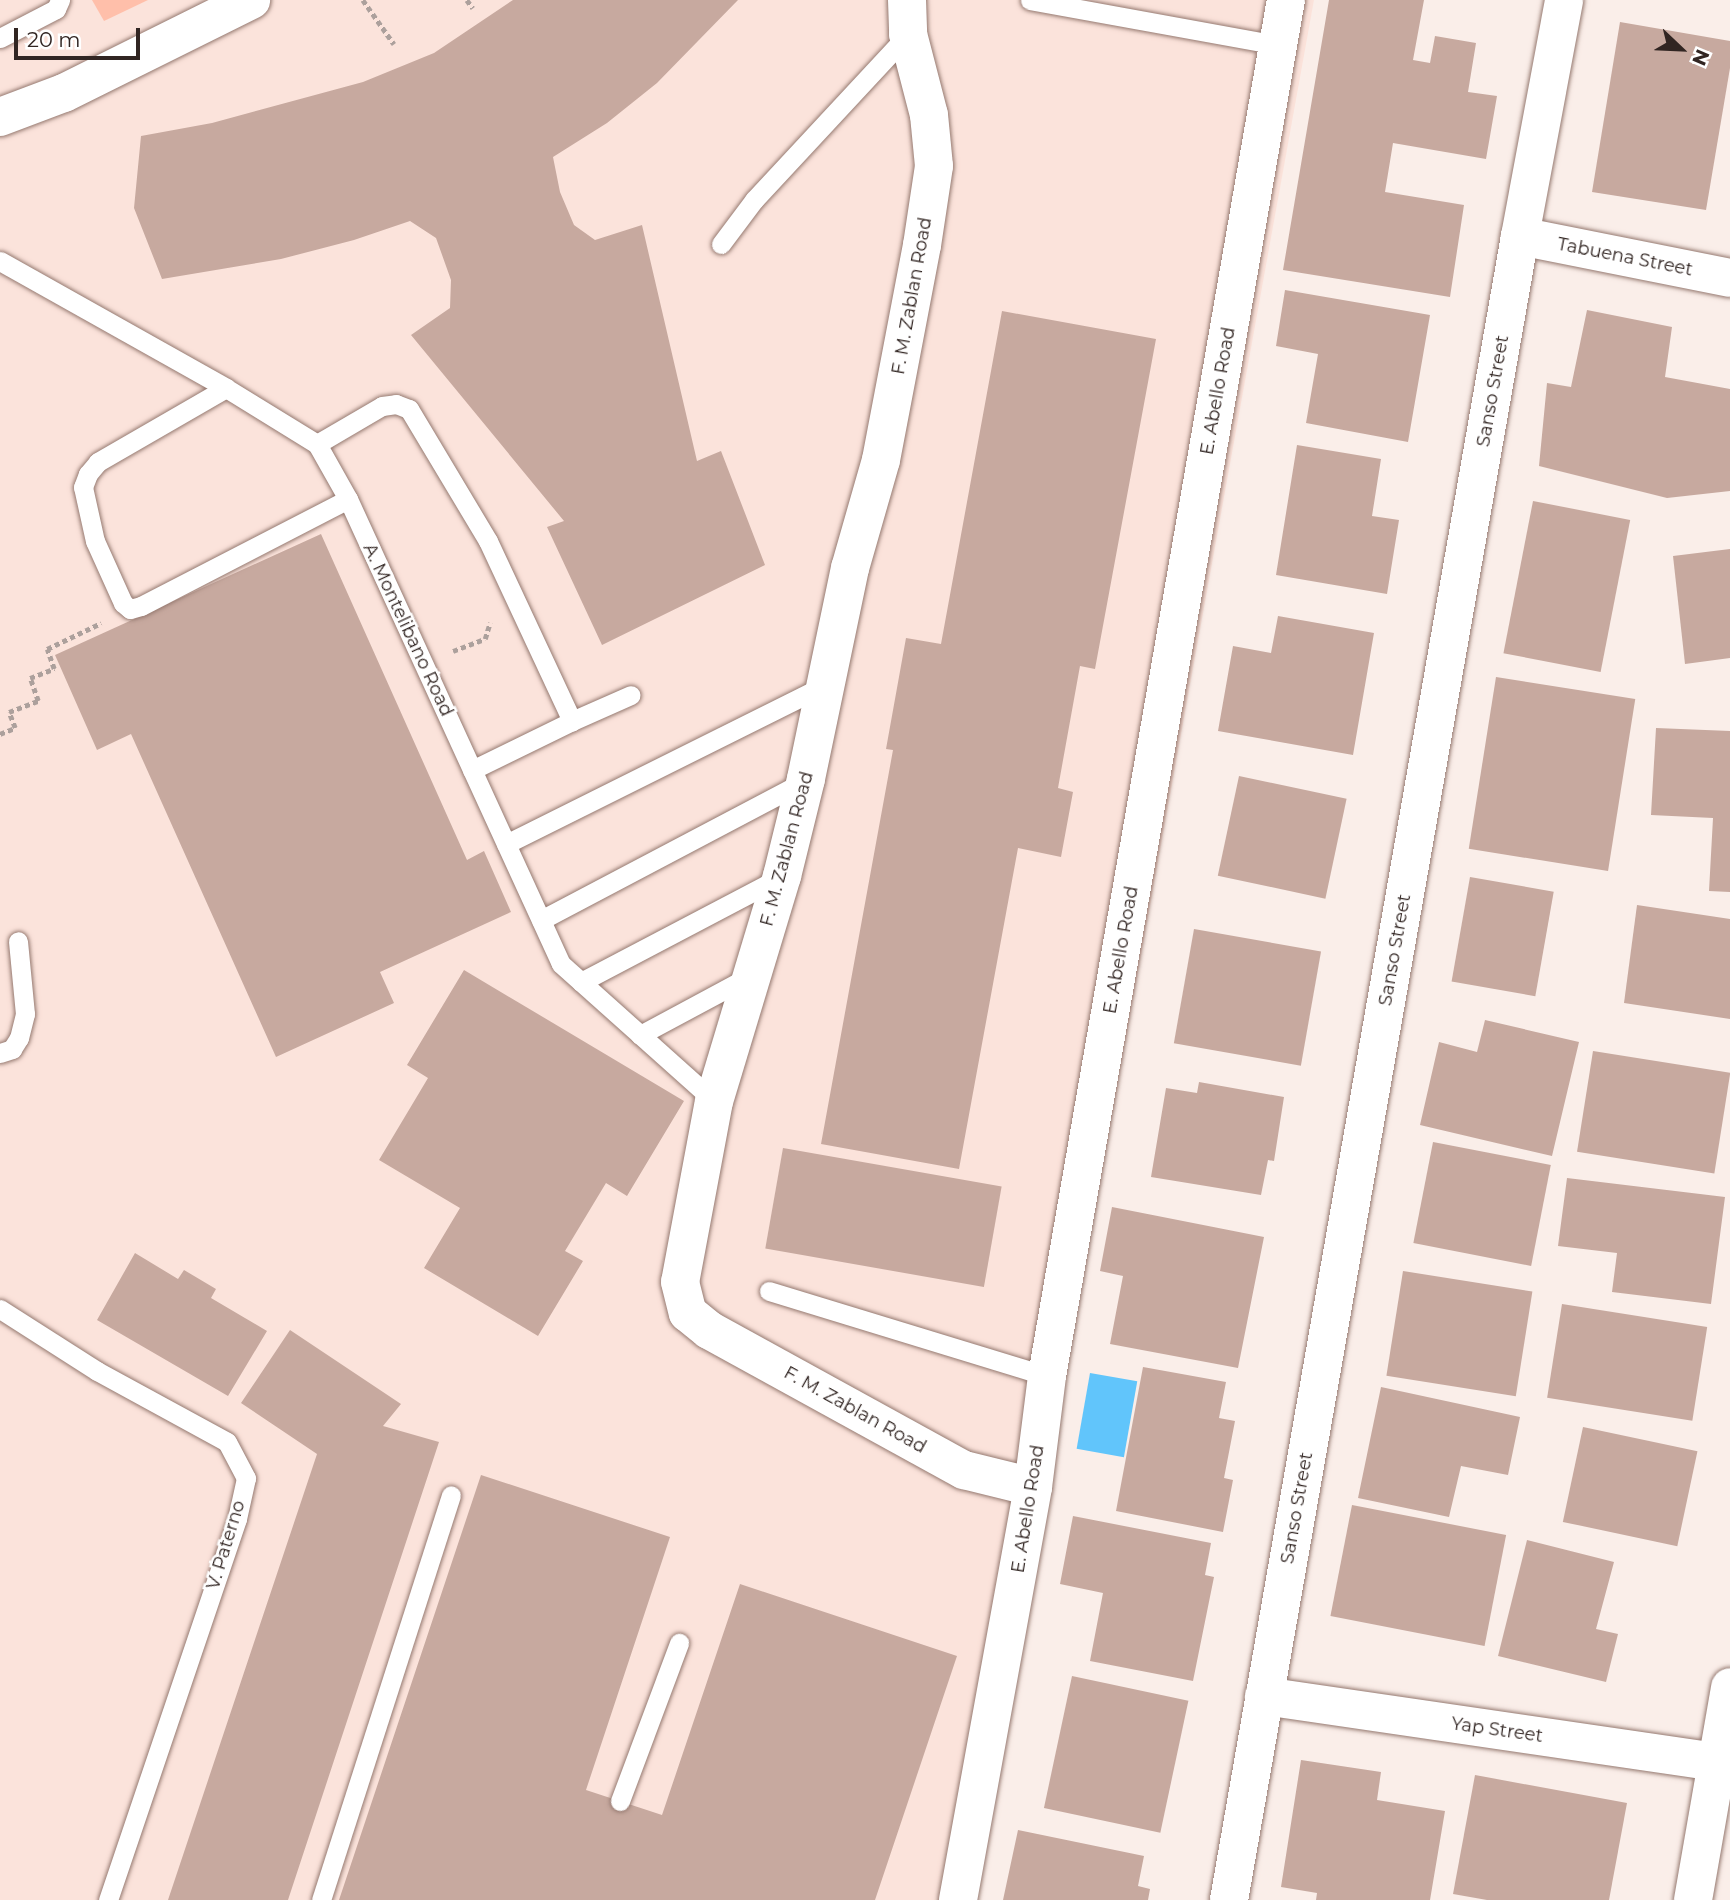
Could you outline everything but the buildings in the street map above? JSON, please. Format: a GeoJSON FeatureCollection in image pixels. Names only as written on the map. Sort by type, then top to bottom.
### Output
{"type":"FeatureCollection","features":[{"type":"Feature","properties":{"kind":"street"},"geometry":{"type":"LineString","coordinates":[[0,117],[64,93],[251,0]]}},
{"type":"Feature","properties":{"kind":"street","name":"E. Abello Road"},"geometry":{"type":"LineString","coordinates":[[958,1900],[1033,1487],[1047,1376],[1286,0]]}},
{"type":"Feature","properties":{"kind":"street","name":"Sanso Street"},"geometry":{"type":"LineString","coordinates":[[1229,1900],[1520,236],[1564,0]]}},
{"type":"Feature","properties":{"kind":"street","name":"F. M. Zablan Road"},"geometry":{"type":"LineString","coordinates":[[908,17],[929,115],[934,166],[881,460],[850,568],[806,779],[782,876],[714,1101],[680,1282],[688,1313],[709,1330],[964,1470],[1033,1487]]}},
{"type":"Feature","properties":{"kind":"street","name":"Tabuena Street"},"geometry":{"type":"LineString","coordinates":[[1520,236],[1730,278]]}},
{"type":"Feature","properties":{"kind":"street"},"geometry":{"type":"LineString","coordinates":[[1693,1900],[1723,1762],[1730,1687]]}},
{"type":"Feature","properties":{"kind":"street","name":"Yap Street"},"geometry":{"type":"LineString","coordinates":[[1264,1696],[1723,1762]]}},
{"type":"Feature","properties":{"kind":"lane"},"geometry":{"type":"LineString","coordinates":[[0,38],[56,9],[60,0]]}},
{"type":"Feature","properties":{"kind":"lane"},"geometry":{"type":"LineString","coordinates":[[1030,0],[1278,45]]}},
{"type":"Feature","properties":{"kind":"lane"},"geometry":{"type":"LineString","coordinates":[[721,244],[754,200],[908,17]]}},
{"type":"Feature","properties":{"kind":"lane","name":"A. Montelibano Road"},"geometry":{"type":"LineString","coordinates":[[0,261],[226,388],[317,444],[348,499],[561,964],[714,1101]]}},
{"type":"Feature","properties":{"kind":"lane"},"geometry":{"type":"LineString","coordinates":[[226,388],[98,462],[88,474],[83,487],[95,541],[123,603],[130,609],[348,499]]}},
{"type":"Feature","properties":{"kind":"lane"},"geometry":{"type":"LineString","coordinates":[[317,444],[382,406],[396,404],[409,409],[488,541],[572,721]]}},
{"type":"Feature","properties":{"kind":"lane"},"geometry":{"type":"LineString","coordinates":[[506,844],[825,685]]}},
{"type":"Feature","properties":{"kind":"lane"},"geometry":{"type":"LineString","coordinates":[[472,770],[631,695]]}},
{"type":"Feature","properties":{"kind":"lane"},"geometry":{"type":"LineString","coordinates":[[541,920],[806,779]]}},
{"type":"Feature","properties":{"kind":"lane"},"geometry":{"type":"LineString","coordinates":[[581,982],[782,876]]}},
{"type":"Feature","properties":{"kind":"lane"},"geometry":{"type":"LineString","coordinates":[[0,1053],[12,1049],[19,1038],[25,1014],[18,941]]}},
{"type":"Feature","properties":{"kind":"lane"},"geometry":{"type":"LineString","coordinates":[[640,1035],[752,975]]}},
{"type":"Feature","properties":{"kind":"lane"},"geometry":{"type":"LineString","coordinates":[[769,1291],[1047,1376]]}},
{"type":"Feature","properties":{"kind":"lane","name":"V. Paterno"},"geometry":{"type":"LineString","coordinates":[[0,1309],[97,1371],[227,1442],[246,1478],[237,1519],[108,1900]]}},
{"type":"Feature","properties":{"kind":"lane"},"geometry":{"type":"LineString","coordinates":[[321,1900],[451,1495]]}},
{"type":"Feature","properties":{"kind":"lane"},"geometry":{"type":"LineString","coordinates":[[620,1801],[679,1643]]}},
{"type":"Feature","properties":{"kind":"path"},"geometry":{"type":"LineString","coordinates":[[363,0],[394,44]]}},
{"type":"Feature","properties":{"kind":"path"},"geometry":{"type":"LineString","coordinates":[[467,0],[473,8]]}},
{"type":"Feature","properties":{"kind":"path"},"geometry":{"type":"LineString","coordinates":[[422,662],[485,639],[506,579]]}},
{"type":"Feature","properties":{"kind":"path"},"geometry":{"type":"LineString","coordinates":[[0,734],[15,728],[9,712],[38,701],[30,678],[54,669],[47,649],[130,609]]}},
{"type":"Feature","properties":{"kind":"shaded area"},"geometry":{"type":"Polygon","coordinates":[[[0,0],[1314,0],[970,1900],[0,1900],[0,0]]]}},
{"type":"Feature","properties":{"kind":"shaded area"},"geometry":{"type":"Polygon","coordinates":[[[92,0],[148,0],[104,21],[92,0]]]}},
{"type":"Feature","properties":{"kind":"water"},"geometry":{"type":"Polygon","coordinates":[[[1090,1373],[1137,1381],[1124,1457],[1077,1449],[1090,1373]]]}}]}
